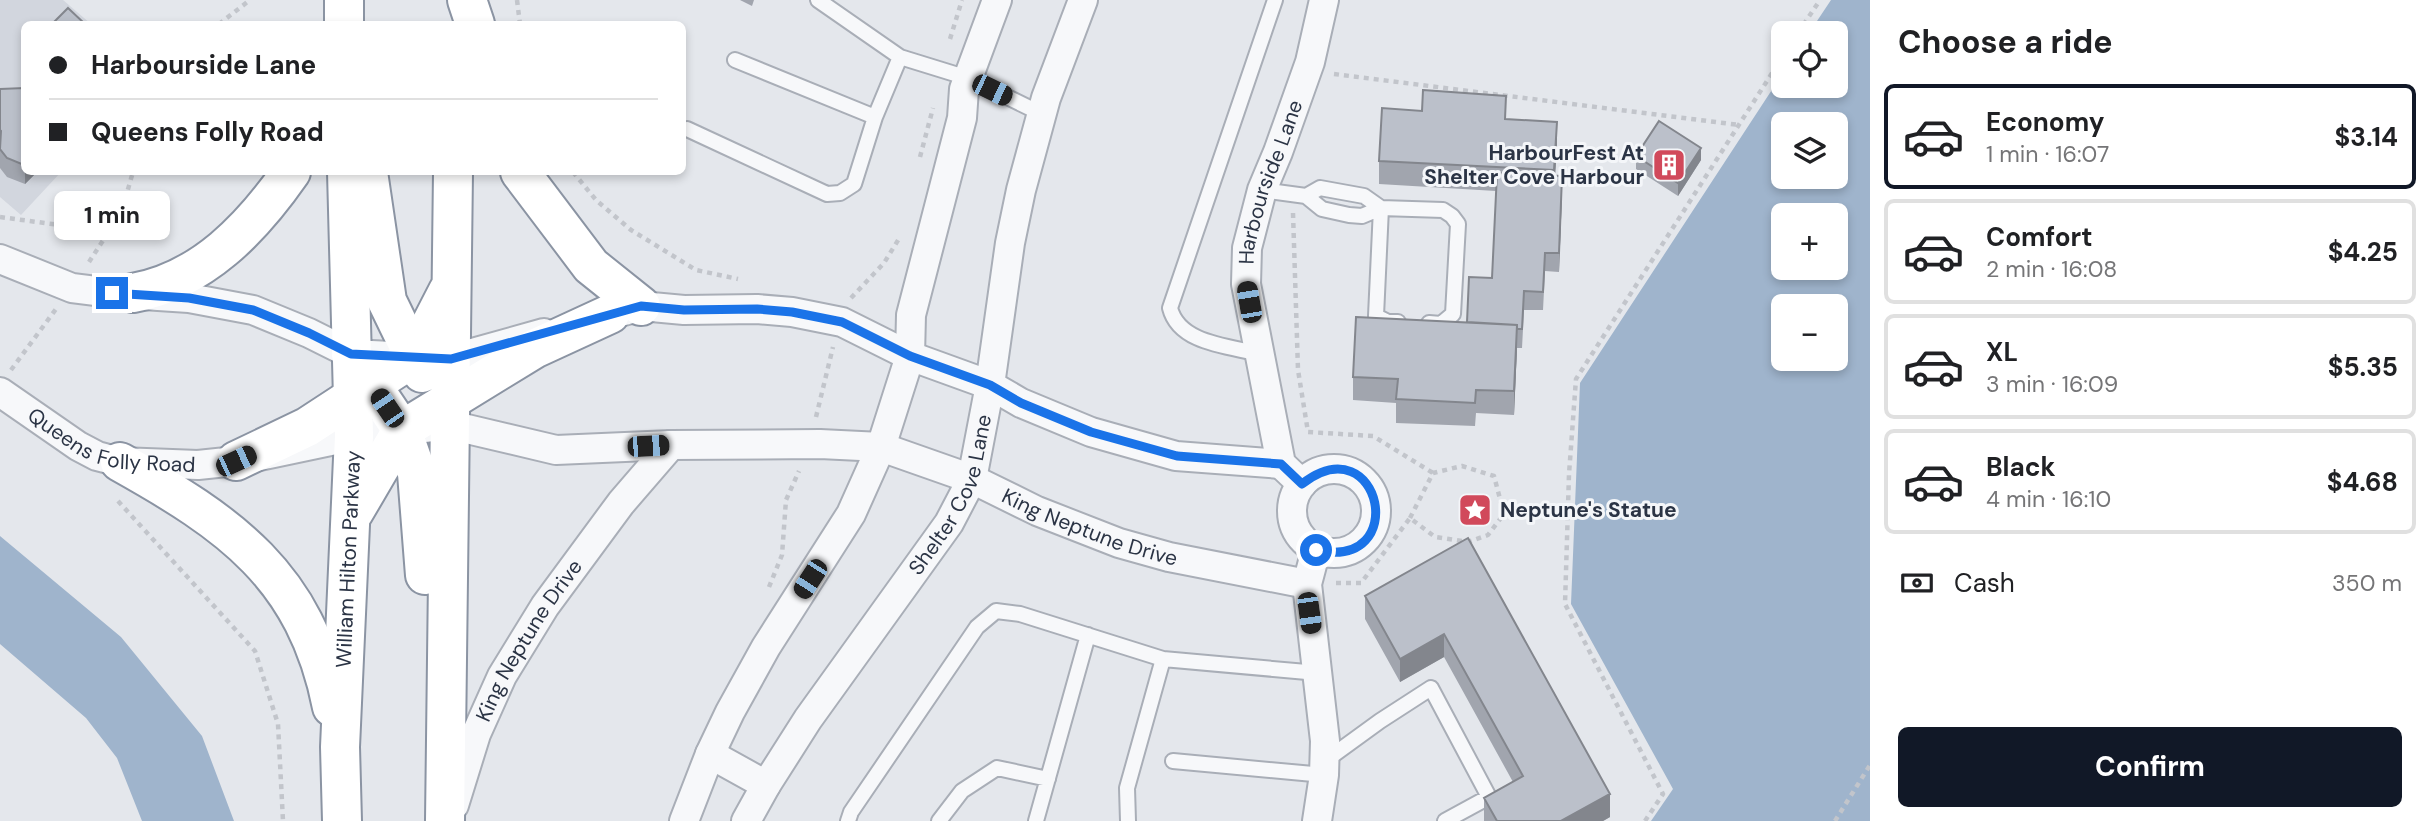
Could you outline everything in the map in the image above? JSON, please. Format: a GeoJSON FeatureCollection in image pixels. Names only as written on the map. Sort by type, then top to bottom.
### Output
{"type":"FeatureCollection","features":[{"type":"Feature","properties":{"kind":"highway"},"geometry":{"type":"LineString","coordinates":[[456,0],[456,21]]}},
{"type":"Feature","properties":{"kind":"highway"},"geometry":{"type":"LineString","coordinates":[[467,0],[474,21]]}},
{"type":"Feature","properties":{"kind":"highway"},"geometry":{"type":"LineString","coordinates":[[133,293],[158,289],[200,268],[246,228],[289,175]]}},
{"type":"Feature","properties":{"kind":"highway","name":"William Hilton Parkway"},"geometry":{"type":"LineString","coordinates":[[342,821],[340,747],[350,519],[359,407],[351,354],[347,175]]}},
{"type":"Feature","properties":{"kind":"highway"},"geometry":{"type":"LineString","coordinates":[[368,175],[387,301],[432,358],[446,410],[446,821]]}},
{"type":"Feature","properties":{"kind":"highway"},"geometry":{"type":"LineString","coordinates":[[236,461],[307,427],[359,407],[432,358],[452,283],[453,175]]}},
{"type":"Feature","properties":{"kind":"highway"},"geometry":{"type":"LineString","coordinates":[[350,519],[402,430],[446,410],[534,349],[626,310],[522,175]]}},
{"type":"Feature","properties":{"kind":"highway"},"geometry":{"type":"LineString","coordinates":[[359,407],[402,430],[417,473],[446,821]]}},
{"type":"Feature","properties":{"kind":"highway"},"geometry":{"type":"LineString","coordinates":[[120,462],[214,519],[253,552],[279,582],[302,619],[317,656],[340,747]]}},
{"type":"Feature","properties":{"kind":"street"},"geometry":{"type":"LineString","coordinates":[[684,821],[730,712],[766,647],[851,514],[881,447],[910,356],[911,315],[962,118],[964,89],[955,74],[998,0]]}},
{"type":"Feature","properties":{"kind":"street","name":"Shelter Cove Lane"},"geometry":{"type":"LineString","coordinates":[[746,821],[808,719],[949,523],[971,480],[990,385],[1010,243],[1021,190],[1042,114],[1083,0]]}},
{"type":"Feature","properties":{"kind":"street","name":"Harbourside Lane"},"geometry":{"type":"LineString","coordinates":[[1281,464],[1246,284],[1247,248],[1262,190],[1307,71],[1324,0]]}},
{"type":"Feature","properties":{"kind":"street"},"geometry":{"type":"LineString","coordinates":[[0,259],[72,288],[189,298],[253,310],[351,354],[432,358],[626,310],[757,309],[792,312],[842,322],[910,356],[990,385],[1021,403],[1091,432],[1177,456],[1281,464],[1302,484]]}},
{"type":"Feature","properties":{"kind":"street","name":"Queens Folly Road"},"geometry":{"type":"LineString","coordinates":[[0,392],[78,446],[97,456],[120,462],[198,465],[236,461]]}},
{"type":"Feature","properties":{"kind":"street","name":"King Neptune Drive"},"geometry":{"type":"LineString","coordinates":[[446,410],[556,450],[671,445],[820,444],[881,447],[971,480],[1037,511],[1119,543],[1169,557],[1307,583]]}},
{"type":"Feature","properties":{"kind":"street","name":"King Neptune Drive"},"geometry":{"type":"LineString","coordinates":[[446,821],[476,734],[502,677],[545,606],[621,503],[671,445]]}},
{"type":"Feature","properties":{"kind":"street"},"geometry":{"type":"LineString","coordinates":[[1332,469],[1349,471],[1364,480],[1374,494],[1377,511],[1374,528],[1364,542],[1350,551],[1333,554],[1316,550],[1304,541],[1295,528],[1292,513],[1294,497],[1302,484],[1315,473],[1332,469]]}},
{"type":"Feature","properties":{"kind":"street"},"geometry":{"type":"LineString","coordinates":[[1316,550],[1307,583],[1322,705],[1323,795]]}},
{"type":"Feature","properties":{"kind":"street"},"geometry":{"type":"LineString","coordinates":[[710,754],[766,785]]}},
{"type":"Feature","properties":{"kind":"lane"},"geometry":{"type":"LineString","coordinates":[[818,0],[900,57],[955,74],[1042,114]]}},
{"type":"Feature","properties":{"kind":"lane"},"geometry":{"type":"LineString","coordinates":[[1260,354],[1192,337],[1174,322],[1170,308],[1275,0]]}},
{"type":"Feature","properties":{"kind":"lane"},"geometry":{"type":"LineString","coordinates":[[687,129],[827,194],[840,193],[854,184],[875,117],[900,57]]}},
{"type":"Feature","properties":{"kind":"lane"},"geometry":{"type":"LineString","coordinates":[[735,60],[875,117]]}},
{"type":"Feature","properties":{"kind":"lane"},"geometry":{"type":"LineString","coordinates":[[1299,195],[1320,188],[1339,191],[1364,196],[1381,208]]}},
{"type":"Feature","properties":{"kind":"lane"},"geometry":{"type":"LineString","coordinates":[[1262,190],[1299,195],[1322,209],[1349,215],[1362,216],[1381,208],[1443,210],[1452,216],[1458,224],[1453,314],[1441,324],[1388,322],[1376,316],[1381,208]]}},
{"type":"Feature","properties":{"kind":"lane"},"geometry":{"type":"LineString","coordinates":[[848,821],[851,812],[977,627],[996,611],[1020,614],[1163,659],[1318,673]]}},
{"type":"Feature","properties":{"kind":"lane"},"geometry":{"type":"LineString","coordinates":[[1037,821],[1088,635]]}},
{"type":"Feature","properties":{"kind":"lane"},"geometry":{"type":"LineString","coordinates":[[1128,821],[1127,788],[1163,659]]}},
{"type":"Feature","properties":{"kind":"lane"},"geometry":{"type":"LineString","coordinates":[[1172,761],[1323,795],[1380,721],[1431,688],[1489,797],[1446,821]]}},
{"type":"Feature","properties":{"kind":"lane"},"geometry":{"type":"LineString","coordinates":[[939,821],[962,791],[997,768],[1048,779]]}},
{"type":"Feature","properties":{"kind":"path"},"geometry":{"type":"LineString","coordinates":[[223,21],[250,0]]}},
{"type":"Feature","properties":{"kind":"path"},"geometry":{"type":"LineString","coordinates":[[517,0],[520,21]]}},
{"type":"Feature","properties":{"kind":"path"},"geometry":{"type":"LineString","coordinates":[[919,161],[955,74],[962,0]]}},
{"type":"Feature","properties":{"kind":"path"},"geometry":{"type":"LineString","coordinates":[[1806,21],[1820,0]]}},
{"type":"Feature","properties":{"kind":"path"},"geometry":{"type":"LineString","coordinates":[[1307,71],[1739,125]]}},
{"type":"Feature","properties":{"kind":"path"},"geometry":{"type":"LineString","coordinates":[[1645,821],[1663,794],[1564,604],[1576,379],[1771,76]]}},
{"type":"Feature","properties":{"kind":"path"},"geometry":{"type":"LineString","coordinates":[[0,216],[89,229],[121,213],[132,175]]}},
{"type":"Feature","properties":{"kind":"path"},"geometry":{"type":"LineString","coordinates":[[1299,195],[1298,370],[1308,432],[1373,436],[1433,473],[1462,466],[1494,476],[1504,514]]}},
{"type":"Feature","properties":{"kind":"path"},"geometry":{"type":"LineString","coordinates":[[846,304],[884,263],[899,240],[902,227]]}},
{"type":"Feature","properties":{"kind":"path"},"geometry":{"type":"LineString","coordinates":[[1307,583],[1361,583],[1410,518],[1433,473]]}},
{"type":"Feature","properties":{"kind":"path"},"geometry":{"type":"LineString","coordinates":[[118,501],[255,651],[278,724],[283,821]]}},
{"type":"Feature","properties":{"kind":"path"},"geometry":{"type":"LineString","coordinates":[[1504,514],[1567,517]]}},
{"type":"Feature","properties":{"kind":"path"},"geometry":{"type":"LineString","coordinates":[[1410,518],[1435,537],[1468,542],[1488,535],[1504,514]]}},
{"type":"Feature","properties":{"kind":"path"},"geometry":{"type":"LineString","coordinates":[[1835,821],[1870,765]]}},
{"type":"Feature","properties":{"kind":"shaded area"},"geometry":{"type":"Polygon","coordinates":[[[0,0],[63,0],[88,21],[21,21],[21,175],[58,175],[21,215],[0,197],[0,0]]]}},
{"type":"Feature","properties":{"kind":"water"},"geometry":{"type":"Polygon","coordinates":[[[1831,0],[1870,0],[1870,821],[1651,821],[1673,789],[1571,604],[1580,383],[1771,91],[1771,98],[1848,98],[1848,21],[1817,21],[1831,0]]]}},
{"type":"Feature","properties":{"kind":"water"},"geometry":{"type":"Polygon","coordinates":[[[0,536],[121,637],[202,736],[234,821],[142,821],[117,758],[86,718],[0,644],[0,536]]]}},
{"type":"Feature","properties":{"kind":"building"},"geometry":{"type":"Polygon","coordinates":[[[68,8],[82,21],[55,21],[68,8]]]}},
{"type":"Feature","properties":{"kind":"building"},"geometry":{"type":"Polygon","coordinates":[[[21,88],[21,164],[7,158],[0,149],[0,89],[21,88]]]}},
{"type":"Feature","properties":{"kind":"building"},"geometry":{"type":"Polygon","coordinates":[[[1423,90],[1506,96],[1505,119],[1557,122],[1554,170],[1379,161],[1382,108],[1422,111],[1423,90]]]}},
{"type":"Feature","properties":{"kind":"building","name":"HarbourFest At Shelter Cove Harbour"},"geometry":{"type":"Polygon","coordinates":[[[1659,121],[1701,148],[1678,183],[1636,156],[1659,121]]]}},
{"type":"Feature","properties":{"kind":"building"},"geometry":{"type":"Polygon","coordinates":[[[1497,173],[1562,176],[1559,253],[1545,253],[1543,292],[1524,291],[1522,329],[1517,329],[1517,325],[1467,322],[1469,277],[1492,278],[1497,173]]]}},
{"type":"Feature","properties":{"kind":"building"},"geometry":{"type":"Polygon","coordinates":[[[1356,317],[1517,325],[1514,391],[1476,390],[1475,403],[1396,399],[1398,379],[1353,377],[1356,317]]]}},
{"type":"Feature","properties":{"kind":"building"},"geometry":{"type":"Polygon","coordinates":[[[1468,538],[1610,794],[1561,821],[1497,821],[1484,798],[1523,776],[1444,634],[1400,659],[1365,596],[1468,538]]]}},
{"type":"Feature","properties":{"kind":"place","name":"HarbourFest At Shelter Cove Harbour"},"geometry":{"type":"Point","coordinates":[1669,165]}},
{"type":"Feature","properties":{"kind":"place","name":"Neptune's Statue"},"geometry":{"type":"Point","coordinates":[1475,510]}},
{"type":"Feature","properties":{"kind":"route"},"geometry":{"type":"LineString","coordinates":[[112,293],[189,298],[253,310],[351,354],[451,359],[641,306],[684,310],[757,309],[792,312],[842,322],[910,356],[990,385],[1021,403],[1091,432],[1177,456],[1281,464],[1302,484],[1315,473],[1332,469],[1349,471],[1364,480],[1374,494],[1377,511],[1374,528],[1364,542],[1350,551],[1333,554],[1316,550]]}}]}
